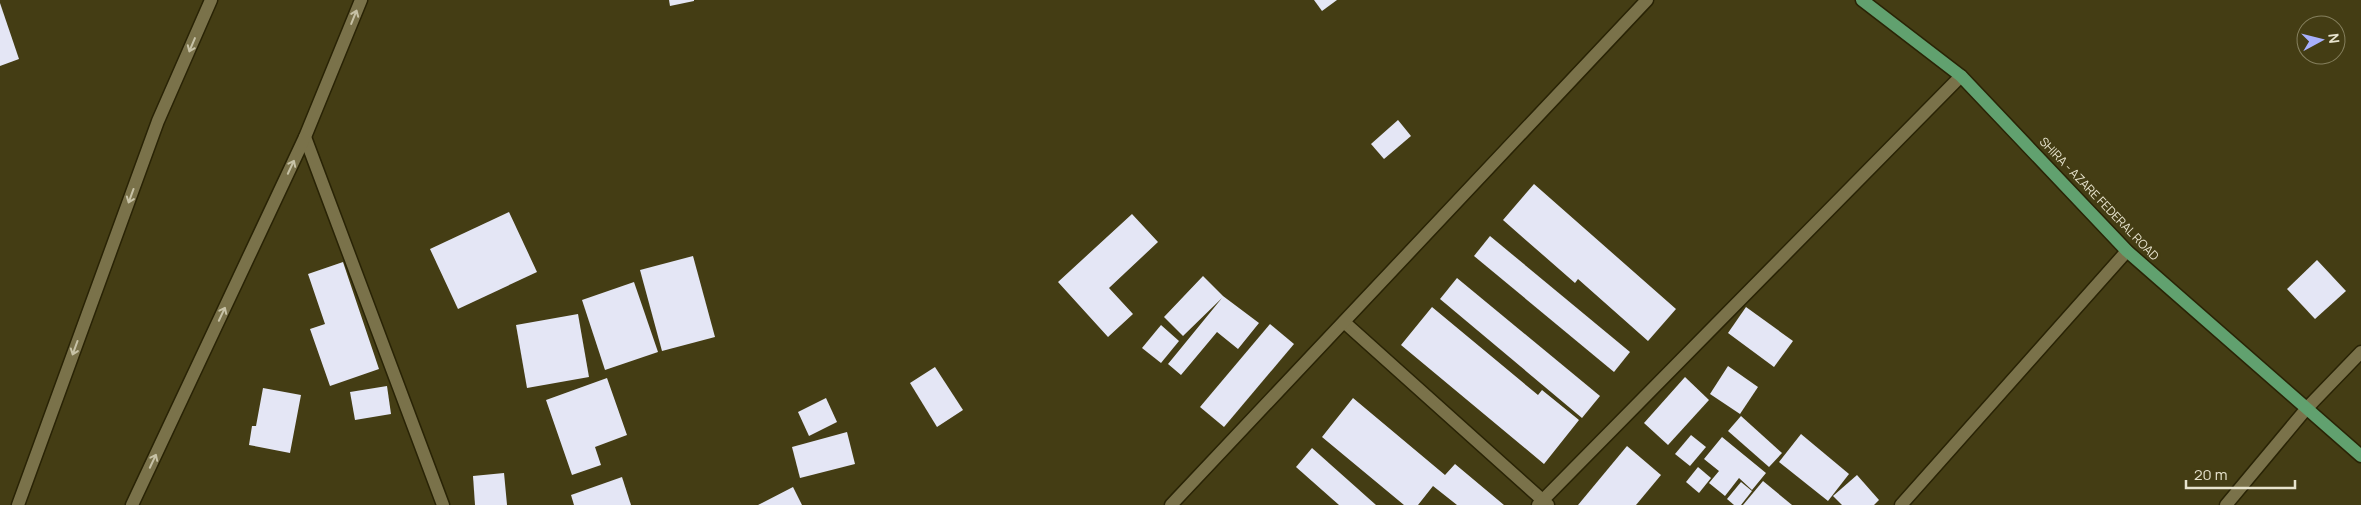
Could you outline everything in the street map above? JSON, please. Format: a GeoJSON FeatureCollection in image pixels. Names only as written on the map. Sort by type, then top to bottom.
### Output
{"type":"FeatureCollection","features":[{"type":"Feature","properties":{"kind":"main road","name":"SHIRA - AZARE FEDERAL ROAD"},"geometry":{"type":"LineString","coordinates":[[1862,0],[1961,76],[2127,251],[2361,456]]}},
{"type":"Feature","properties":{"kind":"street"},"geometry":{"type":"LineString","coordinates":[[18,505],[158,121],[211,0]]}},
{"type":"Feature","properties":{"kind":"street"},"geometry":{"type":"LineString","coordinates":[[132,505],[305,137],[361,0]]}},
{"type":"Feature","properties":{"kind":"street"},"geometry":{"type":"LineString","coordinates":[[1171,505],[1647,0]]}},
{"type":"Feature","properties":{"kind":"street"},"geometry":{"type":"LineString","coordinates":[[1344,322],[1543,503],[1961,76]]}},
{"type":"Feature","properties":{"kind":"street"},"geometry":{"type":"LineString","coordinates":[[305,137],[443,505]]}},
{"type":"Feature","properties":{"kind":"street"},"geometry":{"type":"LineString","coordinates":[[1901,505],[2127,251]]}},
{"type":"Feature","properties":{"kind":"street"},"geometry":{"type":"LineString","coordinates":[[2226,505],[2307,408],[2361,352]]}},
{"type":"Feature","properties":{"kind":"building"},"geometry":{"type":"Polygon","coordinates":[[[669,0],[694,0],[694,1],[670,6],[669,0]]]}},
{"type":"Feature","properties":{"kind":"building"},"geometry":{"type":"Polygon","coordinates":[[[1314,0],[1337,0],[1322,11],[1314,0]]]}},
{"type":"Feature","properties":{"kind":"building"},"geometry":{"type":"Polygon","coordinates":[[[0,3],[19,59],[0,66],[0,3]]]}},
{"type":"Feature","properties":{"kind":"building"},"geometry":{"type":"Polygon","coordinates":[[[1398,120],[1411,136],[1384,159],[1371,144],[1398,120]]]}},
{"type":"Feature","properties":{"kind":"building"},"geometry":{"type":"Polygon","coordinates":[[[1534,184],[1676,309],[1648,341],[1578,279],[1575,283],[1503,220],[1534,184]]]}},
{"type":"Feature","properties":{"kind":"building"},"geometry":{"type":"Polygon","coordinates":[[[509,212],[537,272],[458,309],[430,249],[509,212]]]}},
{"type":"Feature","properties":{"kind":"building"},"geometry":{"type":"Polygon","coordinates":[[[1132,214],[1158,242],[1109,288],[1133,314],[1108,337],[1058,282],[1132,214]]]}},
{"type":"Feature","properties":{"kind":"building"},"geometry":{"type":"Polygon","coordinates":[[[1490,236],[1630,352],[1614,372],[1474,256],[1490,236]]]}},
{"type":"Feature","properties":{"kind":"building"},"geometry":{"type":"Polygon","coordinates":[[[693,256],[715,337],[662,351],[640,270],[693,256]]]}},
{"type":"Feature","properties":{"kind":"building"},"geometry":{"type":"Polygon","coordinates":[[[2317,260],[2346,291],[2315,319],[2287,289],[2317,260]]]}},
{"type":"Feature","properties":{"kind":"building"},"geometry":{"type":"Polygon","coordinates":[[[343,262],[379,369],[330,386],[310,329],[325,324],[308,274],[343,262]]]}},
{"type":"Feature","properties":{"kind":"building"},"geometry":{"type":"Polygon","coordinates":[[[1203,276],[1223,296],[1259,323],[1238,349],[1217,332],[1181,375],[1168,364],[1222,298],[1183,336],[1164,317],[1203,276]]]}},
{"type":"Feature","properties":{"kind":"building"},"geometry":{"type":"Polygon","coordinates":[[[1457,278],[1600,396],[1582,418],[1440,299],[1457,278]]]}},
{"type":"Feature","properties":{"kind":"building"},"geometry":{"type":"Polygon","coordinates":[[[634,282],[658,352],[605,370],[582,300],[634,282]]]}},
{"type":"Feature","properties":{"kind":"building"},"geometry":{"type":"Polygon","coordinates":[[[1432,307],[1538,395],[1542,390],[1579,420],[1544,464],[1401,345],[1432,307]]]}},
{"type":"Feature","properties":{"kind":"building"},"geometry":{"type":"Polygon","coordinates":[[[1746,307],[1793,341],[1774,367],[1728,333],[1746,307]]]}},
{"type":"Feature","properties":{"kind":"building"},"geometry":{"type":"Polygon","coordinates":[[[578,314],[589,377],[527,388],[516,325],[578,314]]]}},
{"type":"Feature","properties":{"kind":"building"},"geometry":{"type":"Polygon","coordinates":[[[1270,324],[1294,344],[1224,427],[1200,407],[1270,324]]]}},
{"type":"Feature","properties":{"kind":"building"},"geometry":{"type":"Polygon","coordinates":[[[1161,325],[1179,341],[1161,363],[1142,348],[1161,325]]]}},
{"type":"Feature","properties":{"kind":"building"},"geometry":{"type":"Polygon","coordinates":[[[1728,366],[1758,387],[1740,414],[1710,394],[1728,366]]]}},
{"type":"Feature","properties":{"kind":"building"},"geometry":{"type":"Polygon","coordinates":[[[935,367],[963,410],[937,427],[910,383],[935,367]]]}},
{"type":"Feature","properties":{"kind":"building"},"geometry":{"type":"Polygon","coordinates":[[[1685,377],[1709,400],[1668,445],[1644,423],[1685,377]]]}},
{"type":"Feature","properties":{"kind":"building"},"geometry":{"type":"Polygon","coordinates":[[[607,378],[627,435],[595,447],[601,465],[572,475],[546,400],[607,378]]]}},
{"type":"Feature","properties":{"kind":"building"},"geometry":{"type":"Polygon","coordinates":[[[387,386],[391,414],[355,420],[350,392],[387,386]]]}},
{"type":"Feature","properties":{"kind":"building"},"geometry":{"type":"Polygon","coordinates":[[[263,388],[301,395],[290,453],[249,445],[252,426],[256,426],[263,388]]]}},
{"type":"Feature","properties":{"kind":"building"},"geometry":{"type":"Polygon","coordinates":[[[826,398],[837,422],[809,436],[798,412],[826,398]]]}},
{"type":"Feature","properties":{"kind":"building"},"geometry":{"type":"Polygon","coordinates":[[[1353,398],[1445,475],[1455,464],[1504,505],[1457,505],[1433,486],[1418,505],[1404,505],[1322,437],[1353,398]]]}},
{"type":"Feature","properties":{"kind":"building"},"geometry":{"type":"Polygon","coordinates":[[[1741,416],[1782,453],[1769,467],[1728,431],[1741,416]]]}},
{"type":"Feature","properties":{"kind":"building"},"geometry":{"type":"Polygon","coordinates":[[[847,432],[855,464],[800,478],[792,447],[847,432]]]}},
{"type":"Feature","properties":{"kind":"building"},"geometry":{"type":"Polygon","coordinates":[[[1801,434],[1849,474],[1828,501],[1779,462],[1801,434]]]}},
{"type":"Feature","properties":{"kind":"building"},"geometry":{"type":"Polygon","coordinates":[[[1691,435],[1706,447],[1690,466],[1675,454],[1691,435]]]}},
{"type":"Feature","properties":{"kind":"building"},"geometry":{"type":"Polygon","coordinates":[[[1722,437],[1766,473],[1752,490],[1739,478],[1725,496],[1709,483],[1719,471],[1704,459],[1722,437]]]}},
{"type":"Feature","properties":{"kind":"building"},"geometry":{"type":"Polygon","coordinates":[[[1627,446],[1661,475],[1636,505],[1578,505],[1627,446]]]}},
{"type":"Feature","properties":{"kind":"building"},"geometry":{"type":"Polygon","coordinates":[[[1312,448],[1376,505],[1339,505],[1296,467],[1312,448]]]}},
{"type":"Feature","properties":{"kind":"building"},"geometry":{"type":"Polygon","coordinates":[[[1698,467],[1711,478],[1699,493],[1686,482],[1698,467]]]}},
{"type":"Feature","properties":{"kind":"building"},"geometry":{"type":"Polygon","coordinates":[[[504,473],[507,505],[475,505],[473,476],[504,473]]]}},
{"type":"Feature","properties":{"kind":"building"},"geometry":{"type":"Polygon","coordinates":[[[1857,475],[1879,500],[1874,505],[1842,505],[1833,496],[1857,475]]]}},
{"type":"Feature","properties":{"kind":"building"},"geometry":{"type":"Polygon","coordinates":[[[622,477],[631,505],[574,505],[571,495],[622,477]]]}},
{"type":"Feature","properties":{"kind":"building"},"geometry":{"type":"Polygon","coordinates":[[[1763,481],[1792,505],[1743,505],[1763,481]]]}},
{"type":"Feature","properties":{"kind":"building"},"geometry":{"type":"Polygon","coordinates":[[[1741,482],[1752,491],[1741,505],[1734,505],[1727,499],[1741,482]]]}},
{"type":"Feature","properties":{"kind":"building"},"geometry":{"type":"Polygon","coordinates":[[[793,487],[802,505],[758,505],[793,487]]]}}]}
